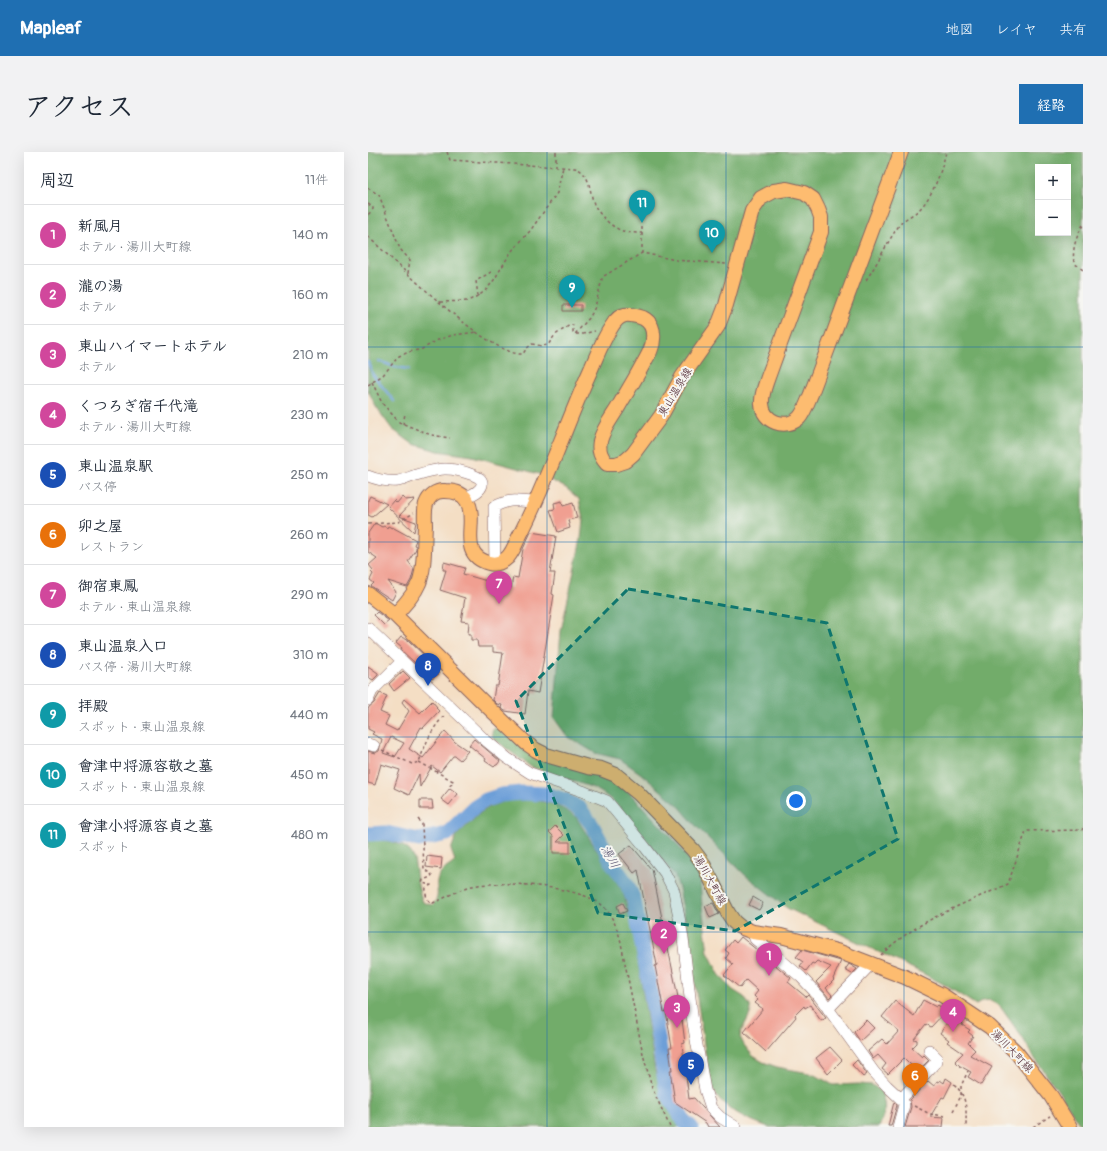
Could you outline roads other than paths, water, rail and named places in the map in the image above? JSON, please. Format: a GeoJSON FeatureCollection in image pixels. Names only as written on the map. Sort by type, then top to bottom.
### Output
{"type":"FeatureCollection","features":[{"type":"Feature","properties":{"kind":"main road","name":"東山温泉線"},"geometry":{"type":"LineString","coordinates":[[495,564],[498,564],[508,556],[514,548],[536,502],[576,402],[604,339],[613,324],[618,318],[625,315],[633,315],[646,320],[653,331],[653,340],[650,350],[636,377],[603,432],[599,444],[600,456],[607,464],[616,464],[633,454],[661,416],[682,377],[718,326],[737,267],[744,236],[752,211],[761,198],[774,191],[787,189],[804,193],[813,199],[821,217],[821,232],[768,377],[762,397],[762,406],[772,422],[780,424],[789,423],[799,418],[811,394],[901,152]]}},
{"type":"Feature","properties":{"kind":"main road"},"geometry":{"type":"LineString","coordinates":[[395,615],[410,598],[419,583],[422,572],[425,508],[432,495],[442,490],[459,493],[465,498],[470,512],[471,548],[476,556],[482,561],[495,564]]}},
{"type":"Feature","properties":{"kind":"main road","name":"湯川大町線"},"geometry":{"type":"LineString","coordinates":[[368,594],[395,615],[526,743],[546,755],[564,761],[608,771],[627,782],[693,850],[702,862],[728,913],[734,922],[740,927],[753,932],[781,936],[829,948],[872,963],[942,995],[990,1027],[1003,1039],[1026,1063],[1051,1096],[1070,1127]]}},
{"type":"Feature","properties":{"kind":"street"},"geometry":{"type":"LineString","coordinates":[[368,476],[380,481],[400,481],[437,469],[453,468],[477,476],[481,479],[481,488],[465,498]]}},
{"type":"Feature","properties":{"kind":"street"},"geometry":{"type":"LineString","coordinates":[[495,564],[494,507],[504,502],[514,500],[536,502]]}},
{"type":"Feature","properties":{"kind":"street"},"geometry":{"type":"LineString","coordinates":[[369,632],[402,661],[484,739],[507,758],[530,773],[607,801],[641,841],[665,874],[674,891],[683,938],[693,1023],[705,1090],[711,1108],[720,1118],[736,1127]]}},
{"type":"Feature","properties":{"kind":"street"},"geometry":{"type":"LineString","coordinates":[[368,700],[372,691],[402,661]]}},
{"type":"Feature","properties":{"kind":"street"},"geometry":{"type":"LineString","coordinates":[[753,932],[755,940],[801,977],[819,996],[870,1066],[887,1086],[902,1100],[904,1105],[898,1127]]}},
{"type":"Feature","properties":{"kind":"street"},"geometry":{"type":"LineString","coordinates":[[828,1009],[872,963]]}},
{"type":"Feature","properties":{"kind":"street"},"geometry":{"type":"LineString","coordinates":[[902,1100],[937,1060],[937,1058],[929,1050]]}},
{"type":"Feature","properties":{"kind":"waterway"},"geometry":{"type":"LineString","coordinates":[[379,361],[395,367],[409,369]]}},
{"type":"Feature","properties":{"kind":"waterway"},"geometry":{"type":"LineString","coordinates":[[368,362],[373,375],[394,401]]}},
{"type":"Feature","properties":{"kind":"waterway","name":"湯川"},"geometry":{"type":"LineString","coordinates":[[368,834],[386,833],[419,840],[447,834],[475,807],[486,800],[501,795],[521,793],[545,794],[565,800],[580,809],[592,825],[613,864],[627,884],[634,900],[667,1093],[684,1121],[691,1127]]}},
{"type":"Feature","properties":{"kind":"place","name":"會津小将源容貞之墓"},"geometry":{"type":"Point","coordinates":[642,223]}},
{"type":"Feature","properties":{"kind":"place","name":"會津中将源容敬之墓"},"geometry":{"type":"Point","coordinates":[712,253]}},
{"type":"Feature","properties":{"kind":"place","name":"拝殿"},"geometry":{"type":"Point","coordinates":[572,308]}},
{"type":"Feature","properties":{"kind":"place","name":"御宿東鳳"},"geometry":{"type":"Point","coordinates":[499,604]}},
{"type":"Feature","properties":{"kind":"place","name":"東山温泉入口"},"geometry":{"type":"Point","coordinates":[428,686]}},
{"type":"Feature","properties":{"kind":"place","name":"瀧の湯"},"geometry":{"type":"Point","coordinates":[664,954]}},
{"type":"Feature","properties":{"kind":"place","name":"新風月"},"geometry":{"type":"Point","coordinates":[769,976]}},
{"type":"Feature","properties":{"kind":"place","name":"東山ハイマートホテル"},"geometry":{"type":"Point","coordinates":[677,1028]}},
{"type":"Feature","properties":{"kind":"place","name":"くつろぎ宿千代滝"},"geometry":{"type":"Point","coordinates":[953,1032]}},
{"type":"Feature","properties":{"kind":"place","name":"東山温泉駅"},"geometry":{"type":"Point","coordinates":[691,1085]}},
{"type":"Feature","properties":{"kind":"place","name":"卯之屋"},"geometry":{"type":"Point","coordinates":[915,1096]}}]}
